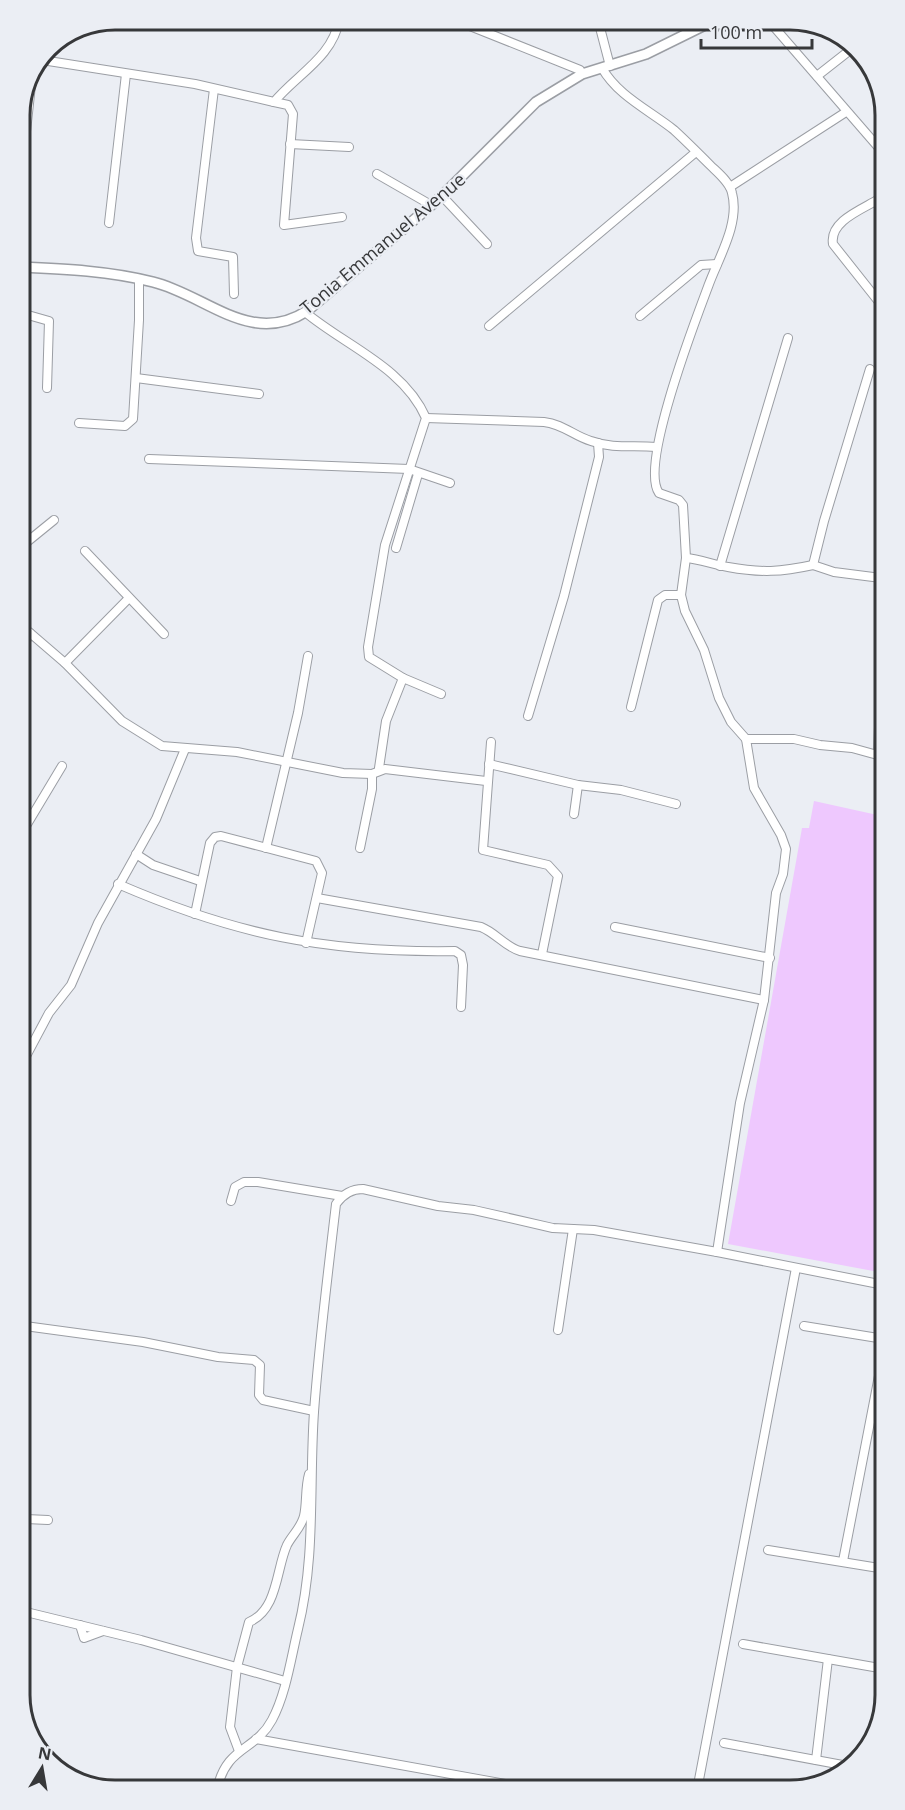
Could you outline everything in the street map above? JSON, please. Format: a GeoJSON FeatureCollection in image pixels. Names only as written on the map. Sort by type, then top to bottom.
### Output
{"type":"FeatureCollection","features":[{"type":"Feature","properties":{"kind":"street"},"geometry":{"type":"LineString","coordinates":[[274,102],[292,81],[321,57],[336,36],[337,30]]}},
{"type":"Feature","properties":{"kind":"street"},"geometry":{"type":"LineString","coordinates":[[480,30],[580,70],[582,74]]}},
{"type":"Feature","properties":{"kind":"street"},"geometry":{"type":"LineString","coordinates":[[600,30],[606,67],[625,95],[674,130],[730,187],[733,200],[730,231],[686,349],[656,447],[655,489],[662,496],[679,500],[683,505],[686,558],[681,595],[704,650],[719,698],[731,722],[746,739],[754,788],[785,844],[786,861],[776,894],[764,1000],[741,1103],[717,1252]]}},
{"type":"Feature","properties":{"kind":"street","name":"Tonia Emmanuel Avenue"},"geometry":{"type":"LineString","coordinates":[[30,268],[80,270],[139,279],[175,289],[238,320],[279,323],[290,321],[305,312],[442,196],[524,111],[582,74],[675,42],[696,30]]}},
{"type":"Feature","properties":{"kind":"street"},"geometry":{"type":"LineString","coordinates":[[777,30],[846,112],[875,138]]}},
{"type":"Feature","properties":{"kind":"street"},"geometry":{"type":"LineString","coordinates":[[817,76],[847,52]]}},
{"type":"Feature","properties":{"kind":"street"},"geometry":{"type":"LineString","coordinates":[[49,61],[214,88],[288,105],[292,110],[284,225],[342,217]]}},
{"type":"Feature","properties":{"kind":"street"},"geometry":{"type":"LineString","coordinates":[[109,223],[126,74]]}},
{"type":"Feature","properties":{"kind":"street"},"geometry":{"type":"LineString","coordinates":[[214,88],[196,238],[198,250],[232,257],[234,294]]}},
{"type":"Feature","properties":{"kind":"street"},"geometry":{"type":"LineString","coordinates":[[730,187],[846,112]]}},
{"type":"Feature","properties":{"kind":"street"},"geometry":{"type":"LineString","coordinates":[[290,144],[349,147]]}},
{"type":"Feature","properties":{"kind":"street"},"geometry":{"type":"LineString","coordinates":[[489,326],[696,152]]}},
{"type":"Feature","properties":{"kind":"street"},"geometry":{"type":"LineString","coordinates":[[377,174],[431,205]]}},
{"type":"Feature","properties":{"kind":"street"},"geometry":{"type":"LineString","coordinates":[[442,196],[487,244]]}},
{"type":"Feature","properties":{"kind":"street"},"geometry":{"type":"LineString","coordinates":[[875,202],[842,223],[834,230],[832,238],[833,244],[875,297]]}},
{"type":"Feature","properties":{"kind":"street"},"geometry":{"type":"LineString","coordinates":[[640,316],[701,265],[717,264]]}},
{"type":"Feature","properties":{"kind":"street"},"geometry":{"type":"LineString","coordinates":[[78,423],[130,424],[133,418],[139,279]]}},
{"type":"Feature","properties":{"kind":"street"},"geometry":{"type":"LineString","coordinates":[[305,312],[327,330],[381,365],[420,405],[426,418],[385,545],[367,652],[369,657],[404,678],[441,694]]}},
{"type":"Feature","properties":{"kind":"street"},"geometry":{"type":"LineString","coordinates":[[30,315],[50,321],[47,388]]}},
{"type":"Feature","properties":{"kind":"street"},"geometry":{"type":"LineString","coordinates":[[720,566],[788,338]]}},
{"type":"Feature","properties":{"kind":"street"},"geometry":{"type":"LineString","coordinates":[[813,565],[870,369]]}},
{"type":"Feature","properties":{"kind":"street"},"geometry":{"type":"LineString","coordinates":[[136,378],[259,394]]}},
{"type":"Feature","properties":{"kind":"street"},"geometry":{"type":"LineString","coordinates":[[426,418],[553,423],[598,443],[656,447]]}},
{"type":"Feature","properties":{"kind":"street"},"geometry":{"type":"LineString","coordinates":[[528,716],[564,596],[599,457],[598,443]]}},
{"type":"Feature","properties":{"kind":"street"},"geometry":{"type":"LineString","coordinates":[[149,459],[409,469],[418,474],[450,483]]}},
{"type":"Feature","properties":{"kind":"street"},"geometry":{"type":"LineString","coordinates":[[396,548],[418,474]]}},
{"type":"Feature","properties":{"kind":"street"},"geometry":{"type":"LineString","coordinates":[[30,540],[54,520]]}},
{"type":"Feature","properties":{"kind":"street"},"geometry":{"type":"LineString","coordinates":[[85,551],[164,634]]}},
{"type":"Feature","properties":{"kind":"street"},"geometry":{"type":"LineString","coordinates":[[686,558],[720,566],[770,573],[789,572],[813,565],[834,572],[875,577]]}},
{"type":"Feature","properties":{"kind":"street"},"geometry":{"type":"LineString","coordinates":[[631,707],[658,600],[665,595],[681,595]]}},
{"type":"Feature","properties":{"kind":"street"},"geometry":{"type":"LineString","coordinates":[[65,663],[129,598]]}},
{"type":"Feature","properties":{"kind":"street"},"geometry":{"type":"LineString","coordinates":[[30,633],[65,663],[133,729],[162,746],[237,752],[342,773],[372,774],[380,768],[486,781]]}},
{"type":"Feature","properties":{"kind":"street"},"geometry":{"type":"LineString","coordinates":[[266,848],[287,762],[308,656]]}},
{"type":"Feature","properties":{"kind":"street"},"geometry":{"type":"LineString","coordinates":[[380,768],[386,721],[404,678]]}},
{"type":"Feature","properties":{"kind":"street"},"geometry":{"type":"LineString","coordinates":[[746,739],[794,740],[875,754]]}},
{"type":"Feature","properties":{"kind":"street"},"geometry":{"type":"LineString","coordinates":[[491,742],[486,781],[483,850],[548,865],[558,876],[542,954]]}},
{"type":"Feature","properties":{"kind":"street"},"geometry":{"type":"LineString","coordinates":[[30,1049],[49,1013],[71,985],[83,953],[118,884],[156,819],[185,749]]}},
{"type":"Feature","properties":{"kind":"street"},"geometry":{"type":"LineString","coordinates":[[489,764],[578,784],[621,790],[676,804]]}},
{"type":"Feature","properties":{"kind":"street"},"geometry":{"type":"LineString","coordinates":[[30,819],[62,766]]}},
{"type":"Feature","properties":{"kind":"street"},"geometry":{"type":"LineString","coordinates":[[360,848],[372,789],[372,774]]}},
{"type":"Feature","properties":{"kind":"street"},"geometry":{"type":"LineString","coordinates":[[574,814],[578,784]]}},
{"type":"Feature","properties":{"kind":"street"},"geometry":{"type":"LineString","coordinates":[[195,914],[210,843],[215,837],[316,861],[322,873],[306,943]]}},
{"type":"Feature","properties":{"kind":"street"},"geometry":{"type":"LineString","coordinates":[[136,854],[153,866],[200,882]]}},
{"type":"Feature","properties":{"kind":"street"},"geometry":{"type":"LineString","coordinates":[[118,884],[195,914],[254,933],[306,943],[409,952],[455,951],[461,955],[464,965],[461,1007]]}},
{"type":"Feature","properties":{"kind":"street"},"geometry":{"type":"LineString","coordinates":[[316,898],[481,927],[513,949],[764,1000]]}},
{"type":"Feature","properties":{"kind":"street"},"geometry":{"type":"LineString","coordinates":[[615,927],[770,958]]}},
{"type":"Feature","properties":{"kind":"street"},"geometry":{"type":"LineString","coordinates":[[231,1201],[235,1187],[244,1182],[258,1182],[342,1196]]}},
{"type":"Feature","properties":{"kind":"street"},"geometry":{"type":"LineString","coordinates":[[219,1780],[231,1757],[256,1739],[271,1722],[285,1681],[310,1569],[314,1411],[336,1204],[342,1196],[355,1189],[363,1189],[540,1225],[717,1252],[875,1283]]}},
{"type":"Feature","properties":{"kind":"street"},"geometry":{"type":"LineString","coordinates":[[558,1330],[573,1229]]}},
{"type":"Feature","properties":{"kind":"street"},"geometry":{"type":"LineString","coordinates":[[699,1780],[796,1268]]}},
{"type":"Feature","properties":{"kind":"street"},"geometry":{"type":"LineString","coordinates":[[804,1326],[875,1338]]}},
{"type":"Feature","properties":{"kind":"street"},"geometry":{"type":"LineString","coordinates":[[30,1327],[143,1342],[218,1357],[254,1360],[260,1365],[259,1395],[263,1400],[314,1411]]}},
{"type":"Feature","properties":{"kind":"street"},"geometry":{"type":"LineString","coordinates":[[843,1561],[875,1396]]}},
{"type":"Feature","properties":{"kind":"street"},"geometry":{"type":"LineString","coordinates":[[239,1751],[230,1728],[237,1667],[249,1622],[259,1618],[267,1606],[282,1569],[288,1544],[298,1531],[304,1516],[306,1485],[312,1463]]}},
{"type":"Feature","properties":{"kind":"street"},"geometry":{"type":"LineString","coordinates":[[30,1519],[48,1520]]}},
{"type":"Feature","properties":{"kind":"street"},"geometry":{"type":"LineString","coordinates":[[768,1550],[875,1567]]}},
{"type":"Feature","properties":{"kind":"street"},"geometry":{"type":"LineString","coordinates":[[30,1613],[285,1681]]}},
{"type":"Feature","properties":{"kind":"street"},"geometry":{"type":"LineString","coordinates":[[744,1644],[875,1667]]}},
{"type":"Feature","properties":{"kind":"street"},"geometry":{"type":"LineString","coordinates":[[816,1760],[828,1659]]}},
{"type":"Feature","properties":{"kind":"street"},"geometry":{"type":"LineString","coordinates":[[256,1739],[484,1780]]}},
{"type":"Feature","properties":{"kind":"street"},"geometry":{"type":"LineString","coordinates":[[724,1743],[839,1764]]}},
{"type":"Feature","properties":{"kind":"shaded area"},"geometry":{"type":"Polygon","coordinates":[[[814,801],[875,814],[875,1271],[728,1244],[802,828],[809,828],[814,801]]]}}]}
